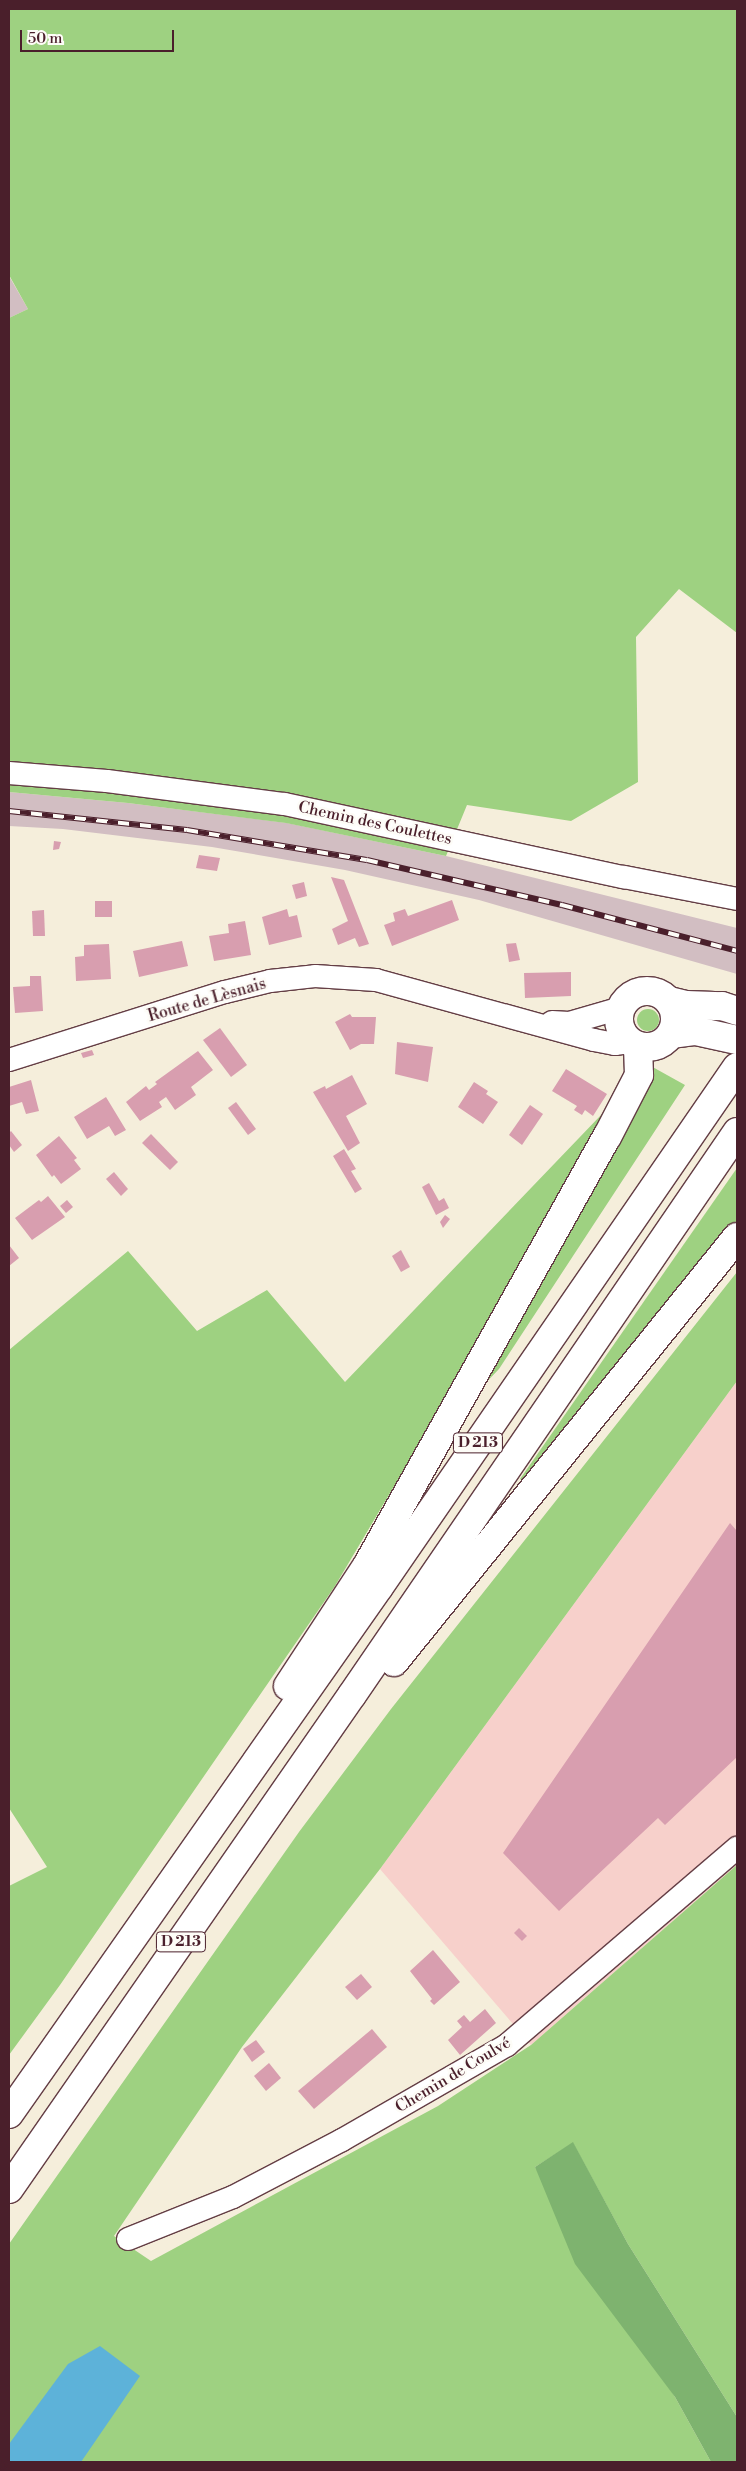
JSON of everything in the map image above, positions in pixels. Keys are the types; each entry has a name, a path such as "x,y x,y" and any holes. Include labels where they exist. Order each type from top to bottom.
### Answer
{"main road":[{"path":"233,1796 248,1746 368,1564 607,1137 639,1075 633,1044 619,1025 621,1008 631,996 647,991 656,992 669,1001 686,1005 722,1006 737,1010"},
{"path":"633,1044 657,1046 671,1034 676,1017 669,1001"},
{"path":"671,1034 696,1031 737,1040"},
{"name":"D 213","path":"9,2114 233,1796 730,1078"},
{"name":"D 213","path":"9,2189 352,1695 737,1132"},
{"path":"352,1695 370,1685 390,1667 737,1237"}],"street":[{"name":"Chemin des Coulettes","path":"9,773 108,781 285,804 624,877 737,899"},
{"name":"Route de Lèsnais","path":"9,1060 225,992 270,981 315,976 376,980 615,1044 633,1044"},
{"name":"Route de Lèsnais","path":"526,1020 569,1022 621,1008"},
{"name":"Chemin de Coulvé","path":"128,2240 233,2197 342,2140 507,2045 737,1848"}],"shaded area":[{"path":"9,276 28,309 9,318"},
{"path":"9,792 128,803 287,823 446,856 737,928 737,974 479,900 345,870 212,847 63,829 9,826"},
{"path":"737,1381 737,1865 531,2045 380,1869"}],"green space":[{"path":"9,9 737,9 737,633 679,589 636,637 638,782 571,821 467,805 446,856 286,823 128,803 9,792 9,318 28,309 9,275"},
{"path":"644,1009 652,1009 659,1016 659,1024 652,1031 644,1031 637,1024 637,1016"},
{"path":"649,1065 685,1085 499,1369 406,1466 335,1586 60,1985 9,2055 9,1886 47,1867 9,1808 9,1350 128,1251 197,1331 267,1290 345,1382"},
{"path":"737,1168 737,1220 527,1484 520,1479"},
{"path":"737,1272 737,1381 380,1869 242,2047 114,2236 151,2261 438,2106 531,2045 737,1865 737,2417 628,2244 573,2143 535,2167 675,2397 711,2462 9,2462 9,2244 299,1832 391,1709"},
{"path":"573,2142 628,2244 737,2417 737,2462 711,2462 675,2397 575,2264 535,2167"}],"water":[{"path":"100,2346 140,2376 81,2462 9,2462 9,2444 68,2364"}],"building":[{"path":"54,841 61,842 59,849 53,850"},
{"path":"199,855 220,858 217,871 196,868"},
{"path":"331,877 344,880 369,944 359,947 355,938 338,945 332,929 348,921"},
{"path":"304,882 307,896 296,899 292,885"},
{"path":"452,900 459,920 392,946 384,925 395,921 393,913 405,909 408,916"},
{"path":"95,901 112,901 112,917 95,917"},
{"path":"287,909 289,917 297,915 302,937 269,945 262,917"},
{"path":"44,910 45,936 33,936 32,911"},
{"path":"245,921 251,955 214,961 209,936 229,933 228,924"},
{"path":"182,941 188,966 139,977 133,951"},
{"path":"516,943 520,960 509,962 506,944"},
{"path":"109,944 111,979 76,981 75,957 84,956 84,945"},
{"path":"571,972 571,996 525,998 524,973"},
{"path":"30,976 41,976 43,1011 15,1013 13,987 30,986"},
{"path":"350,1014 352,1017 376,1017 374,1044 361,1044 350,1050 335,1022"},
{"path":"220,1028 247,1065 231,1077 203,1040"},
{"path":"397,1042 433,1047 428,1082 395,1074"},
{"path":"92,1050 94,1055 83,1058 81,1053"},
{"path":"198,1051 213,1070 191,1087 196,1095 175,1110 166,1097 159,1102 162,1107 140,1121 126,1102 146,1086 149,1090 157,1084 155,1082"},
{"path":"566,1069 607,1094 593,1116 585,1110 582,1115 574,1110 577,1106 552,1091"},
{"path":"352,1075 367,1104 346,1116 360,1143 348,1151 313,1092 325,1086 326,1089"},
{"path":"31,1080 39,1111 26,1114 22,1102 9,1106 9,1087"},
{"path":"474,1082 488,1091 486,1094 498,1102 483,1124 458,1107"},
{"path":"106,1097 126,1130 115,1136 109,1126 87,1139 74,1117"},
{"path":"236,1102 256,1129 248,1135 228,1108"},
{"path":"530,1105 543,1114 522,1145 509,1135"},
{"path":"11,1131 22,1145 14,1152 9,1145 9,1133"},
{"path":"151,1134 178,1162 170,1170 142,1143"},
{"path":"59,1136 77,1158 74,1160 81,1169 61,1184 54,1175 52,1177 36,1155"},
{"path":"344,1149 356,1169 351,1171 362,1189 355,1193 333,1156"},
{"path":"114,1172 128,1189 121,1196 106,1179"},
{"path":"429,1183 439,1201 444,1198 449,1208 436,1215 422,1187"},
{"path":"48,1196 65,1217 32,1240 15,1218 39,1200 41,1202"},
{"path":"67,1200 73,1207 66,1213 60,1206"},
{"path":"445,1215 450,1219 443,1228 440,1222"},
{"path":"9,1245 19,1258 9,1266"},
{"path":"401,1250 410,1267 401,1272 392,1256"},
{"path":"730,1523 737,1531 737,1757 665,1825 658,1818 559,1911 503,1853"},
{"path":"519,1928 527,1936 522,1941 514,1933"},
{"path":"433,1950 460,1982 434,2005 430,2001 432,1999 410,1971"},
{"path":"361,1974 372,1987 357,2000 345,1987"},
{"path":"485,2009 496,2023 460,2055 448,2040 462,2027 457,2021 464,2015 470,2022"},
{"path":"372,2029 387,2047 314,2109 298,2091"},
{"path":"256,2040 265,2052 252,2062 243,2049"},
{"path":"269,2063 281,2078 266,2091 254,2076"}],"railway":[{"path":"9,811 187,830 367,860 562,905 737,951"}]}
